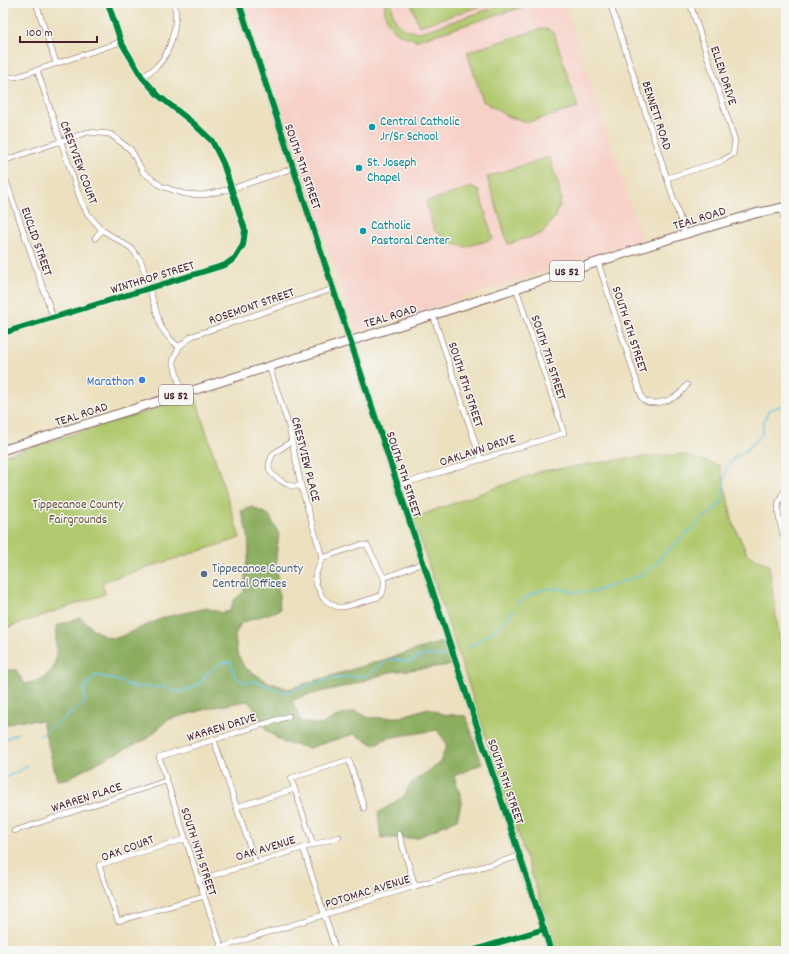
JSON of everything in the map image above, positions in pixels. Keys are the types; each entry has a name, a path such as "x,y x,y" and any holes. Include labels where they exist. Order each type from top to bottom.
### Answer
{"main road":[{"name":"TEAL ROAD","path":"3,450 685,234 739,218 783,208"}],"street":[{"path":"36,3 56,63"},
{"name":"WINTHROP STREET","path":"3,333 225,265 235,258 243,244 245,230 223,163 212,141 193,123 159,96 142,77 121,42 108,3"},
{"path":"142,77 158,65 168,51 174,30 174,3"},
{"name":"SOUTH 9TH STREET","path":"239,3 552,951"},
{"name":"BENNETT ROAD","path":"610,3 685,234"},
{"name":"ELLEN DRIVE","path":"667,178 722,161 733,154 735,140 690,3"},
{"path":"3,77 16,76 37,70 121,42"},
{"name":"CRESTVIEW COURT","path":"37,70 81,201 88,214 102,230 131,248 137,254 141,261 161,327 170,339 179,347"},
{"path":"3,161 88,132 110,134 131,150 143,172 161,186 185,194 203,195 231,189 294,168"},
{"name":"EUCLID STREET","path":"3,172 53,317"},
{"path":"783,208 786,226"},
{"path":"95,238 102,230"},
{"name":"SOUTH 6TH STREET","path":"598,262 640,393 645,402 657,403 672,398 679,395 687,385"},
{"name":"SOUTH 7TH STREET","path":"516,288 564,433"},
{"name":"ROSEMONT STREET","path":"179,347 192,336 333,289"},
{"name":"SOUTH 8TH STREET","path":"433,315 481,460"},
{"path":"179,347 173,361 182,393"},
{"name":"CRESTVIEW PLACE","path":"269,366 292,440 301,486 322,558"},
{"name":"OAKLAWN DRIVE","path":"398,486 564,433"},
{"path":"292,440 272,454 269,466 273,476 288,486 301,486"},
{"path":"784,537 779,520 778,506 780,498 786,490"},
{"path":"367,545 384,578 382,594 378,597 344,607 337,607 323,598 316,584 315,576 322,558 367,545"},
{"path":"384,578 423,563"},
{"name":"WARREN DRIVE","path":"158,757 289,716"},
{"path":"214,740 255,862"},
{"name":"SOUTH 14TH STREET","path":"158,757 222,949"},
{"path":"313,844 292,778 349,760 364,808"},
{"name":"WARREN PLACE","path":"14,831 166,782"},
{"path":"236,807 295,789"},
{"path":"398,834 415,886"},
{"name":"OAK AVENUE","path":"198,880 339,837"},
{"name":"OAK COURT","path":"185,839 99,866 118,921 204,896"},
{"path":"303,848 336,951"},
{"name":"POTOMAC AVENUE","path":"222,949 325,914 520,856"},
{"path":"471,951 544,929"}],"shaded area":[{"path":"246,3 565,3 642,240 356,333"}],"green space":[{"path":"385,3 392,3 394,16 400,26 417,32 424,31 505,3 521,3 522,7 415,41 415,39 408,38 396,32 388,22"},
{"path":"411,3 491,3 419,26"},
{"path":"544,28 554,33 578,108 528,122 507,116 483,101 467,52"},
{"path":"549,157 559,187 561,199 556,216 541,234 508,244 487,177"},
{"path":"471,187 479,191 493,239 465,247 450,243 434,230 426,202"},
{"name":"Tippecanoe County Fairgrounds","path":"195,396 240,538 102,582 105,594 3,629 3,456"},
{"path":"681,454 720,466 733,523 747,554 769,565 779,637 786,659 786,951 557,951 413,518 542,471 632,458"},
{"path":"252,507 269,515 279,534 276,557 280,610 241,623 235,635 237,653 244,667 266,681 288,689 445,641 453,665 390,672 351,685 303,696 292,701 301,722 321,725 335,717 356,711 369,718 400,717 428,708 442,714 466,716 482,764 454,776 462,800 457,819 417,838 381,838 378,813 404,796 411,783 439,764 447,744 437,730 387,738 375,745 354,734 309,748 284,743 267,731 255,709 247,701 214,707 167,720 147,739 110,756 67,779 57,780 42,721 19,720 3,726 3,670 16,670 25,684 41,680 53,669 56,658 56,626 80,617 93,629 106,637 117,638 165,617 207,608 222,613 230,611 234,600 244,592 246,566 249,553 248,534 241,511"}],"waterway":[{"path":"517,605 526,597 541,590 557,588 573,592 593,592 644,574 655,565 666,551 719,506 722,502 726,467 736,456 744,452 762,435 764,420 769,410 780,406 786,408"},
{"path":"466,650 505,621 513,610"},
{"path":"40,736 85,702 84,689 96,675 123,682 132,687 164,687 175,691 184,691 200,684 206,674 220,663 231,662 235,676 245,683 256,681 281,692 292,691 322,681 343,677 366,676 390,659 410,662 424,655 444,656"},
{"path":"3,740 18,733"},
{"path":"3,779 28,766"}],"cycle path":[{"path":"3,333 225,265 235,258 243,245 245,230 223,163 212,141 193,123 159,96 142,77 121,42 108,3"},
{"path":"239,3 551,951"},
{"path":"471,951 544,929"}],"place":[{"name":"Central Catholic Jr/Sr School","path":"372,127"},
{"name":"St. Joseph Chapel","path":"359,168"},
{"name":"Catholic Pastoral Center","path":"363,231"},
{"name":"Marathon","path":"142,380"},
{"name":"Tippecanoe County Central Offices","path":"204,574"}]}
